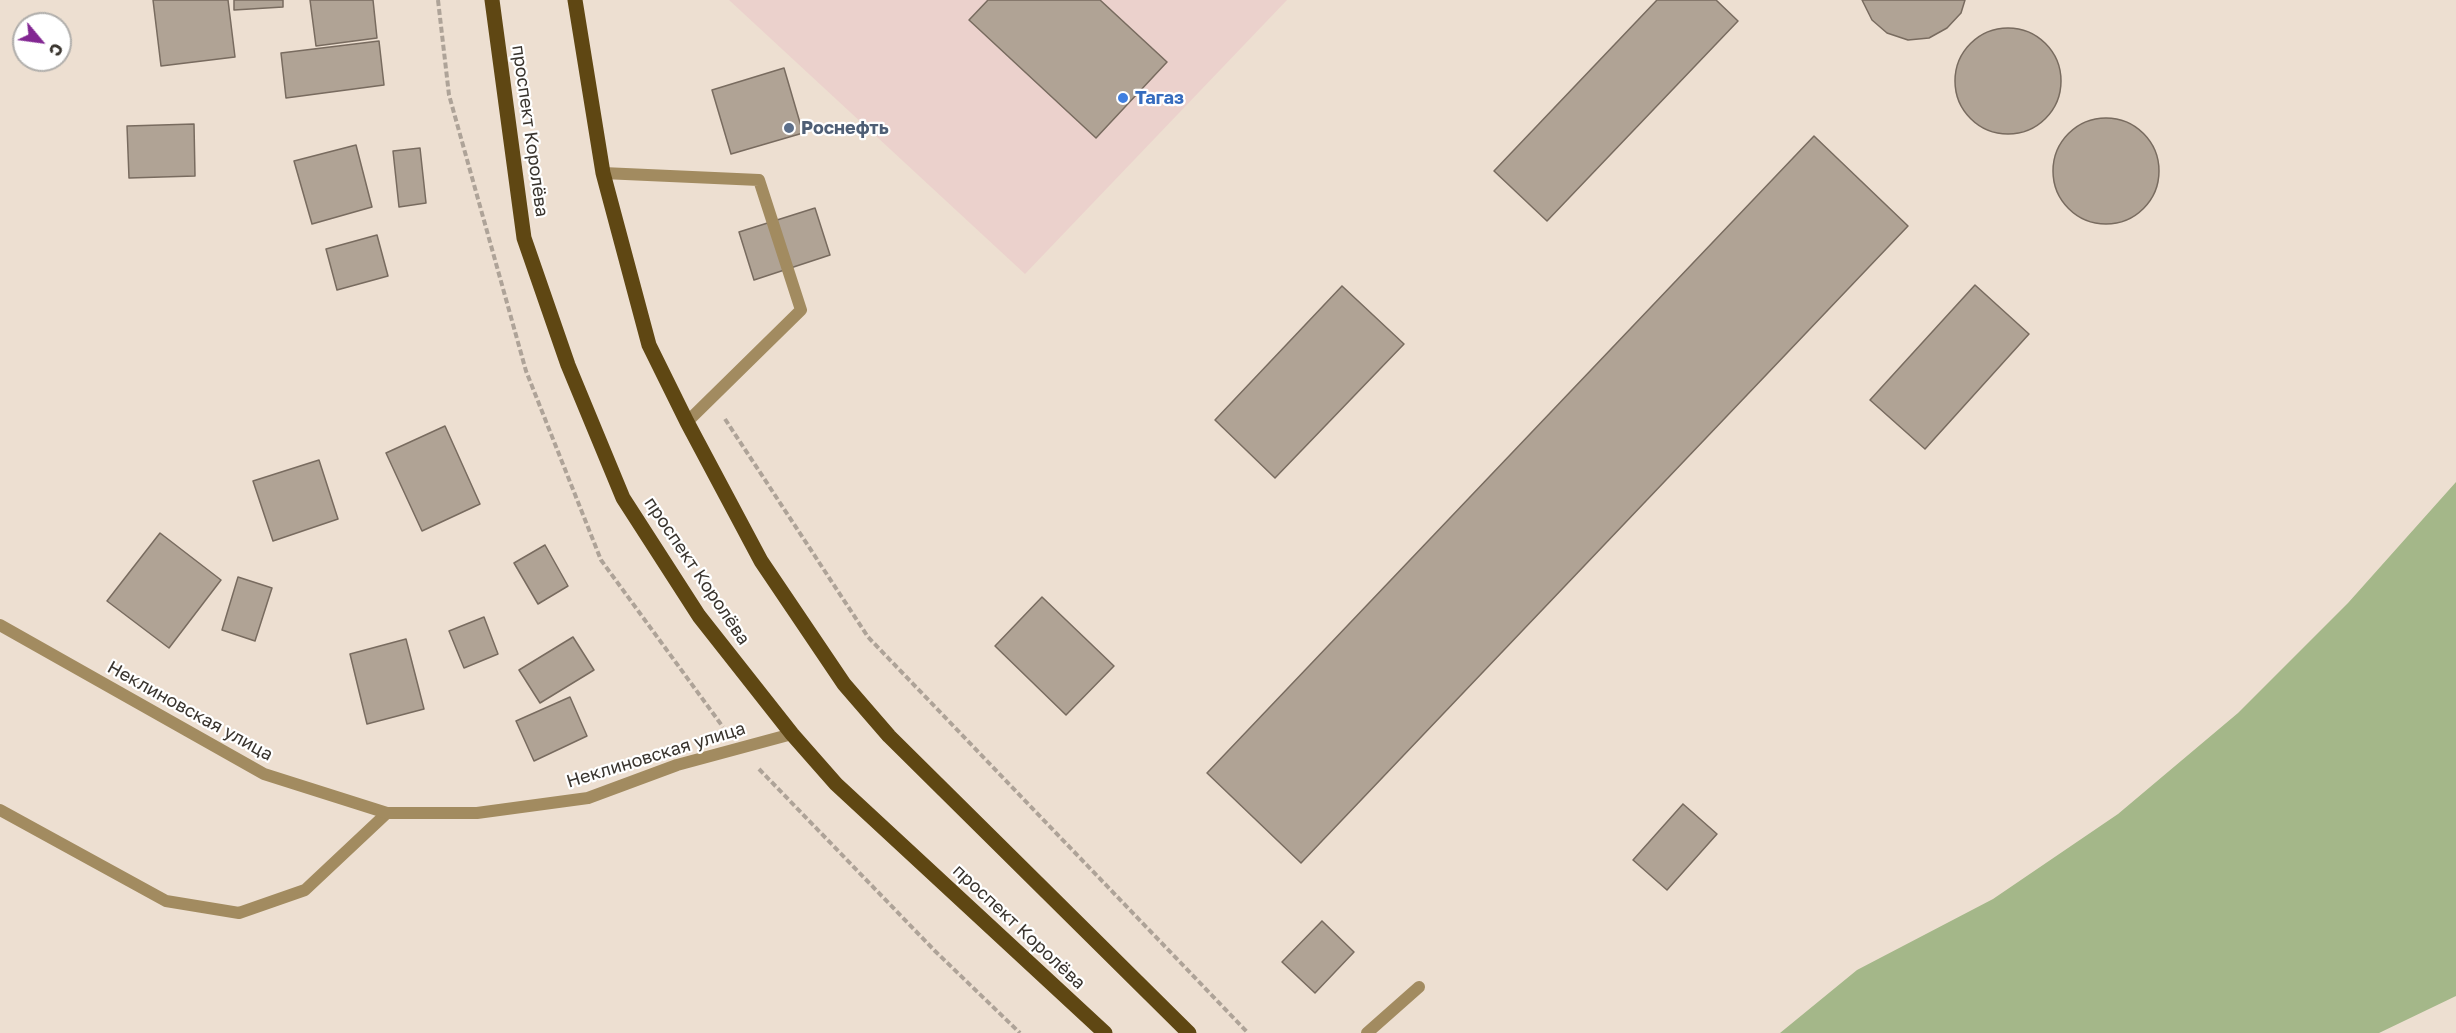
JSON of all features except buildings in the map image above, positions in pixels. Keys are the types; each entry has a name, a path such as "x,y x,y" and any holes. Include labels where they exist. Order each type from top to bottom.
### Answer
{"main road":[{"name":"проспект Королёва","path":"492,0 524,238 568,365 623,498 699,616 792,734 836,784 1104,1033"},
{"path":"575,0 603,172 649,345 761,561 844,684 889,736 1189,1033"}],"street":[{"path":"603,172 759,180 801,310 687,422"},
{"name":"Неклиновская улица","path":"0,625 264,774 387,813 477,813 588,798 677,765 792,734"},
{"path":"0,810 166,902 239,913 305,890 387,813"},
{"path":"1367,1033 1419,987"}],"path":[{"path":"711,398 868,637 1248,1033"}],"shaded area":[{"path":"729,0 1287,0 1025,274"}],"green space":[{"path":"2456,482 2456,996 2379,1033 1780,1033 1857,970 1993,899 2118,814 2238,713 2348,603"}],"place":[{"name":"Тагаз","path":"1123,98"},
{"name":"Роснефть","path":"789,128"}]}
